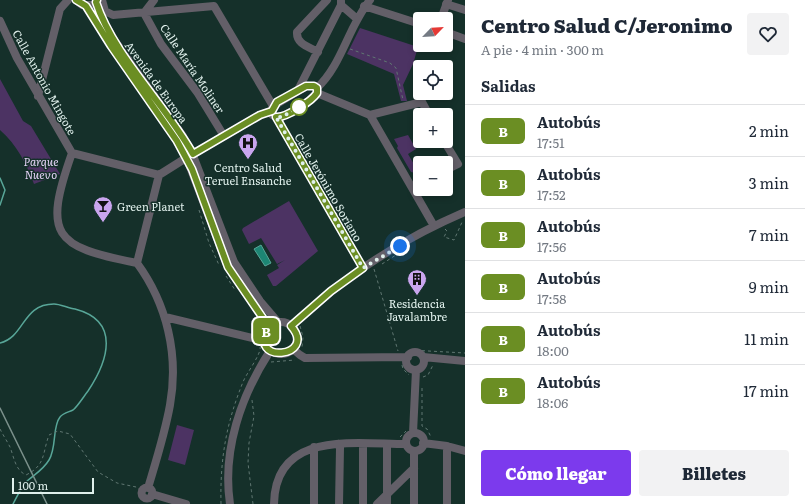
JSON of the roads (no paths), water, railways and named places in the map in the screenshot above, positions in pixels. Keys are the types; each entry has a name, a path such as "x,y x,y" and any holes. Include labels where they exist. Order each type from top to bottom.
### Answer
{"street":[{"path":"38,96 60,9 68,0"},
{"path":"76,0 86,6 98,1 105,11 113,15 107,23 108,28"},
{"path":"144,12 154,0"},
{"path":"318,52 299,42 297,32 327,0"},
{"name":"Avenida de Europa","path":"98,1 100,15 115,41 183,136 228,267 269,327"},
{"path":"298,91 318,52 341,1 356,18"},
{"path":"443,12 447,2 465,10"},
{"path":"274,112 282,117 312,99 328,78 356,18 367,3 413,21"},
{"name":"Avenida de Europa","path":"86,6 111,46 190,156 234,262 260,301 278,322"},
{"name":"Calle Jerónimo Soriano","path":"113,15 214,6 274,112 367,269"},
{"name":"Calle María Moliner","path":"144,12 161,44 197,92 224,136"},
{"name":"Calle Antonio Mingote","path":"0,21 17,58 72,153"},
{"path":"453,35 465,39"},
{"path":"137,263 159,175 260,115 274,112 298,91 310,85 317,91 370,115 413,181"},
{"path":"370,115 422,102 425,108"},
{"path":"448,148 458,164 453,166"},
{"path":"159,175 72,153 57,204 56,217 61,231 71,243 80,248 137,263 154,291 165,317 174,374 170,406 146,495 186,504"},
{"path":"422,196 438,227"},
{"path":"291,326 331,291 465,212"},
{"path":"165,317 265,341"},
{"path":"297,349 284,354 270,351 264,336 269,327 278,322 291,326 296,334 297,349 300,355 306,358 398,356 417,352 423,357 465,361"},
{"path":"230,504 228,468 233,438 241,407 253,378 270,351"},
{"path":"407,354 407,364 416,374"},
{"path":"413,434 416,374 423,366 423,357"},
{"path":"406,444 408,436 413,434 420,436 426,443 465,451"},
{"path":"274,504 274,490 282,470 298,454 314,447 338,444 406,444 409,448 414,450 421,448 426,443"},
{"path":"338,444 340,448 340,504"},
{"path":"363,444 363,504"},
{"path":"386,504 387,444"},
{"path":"446,446 447,504"},
{"path":"314,447 314,504"},
{"path":"414,450 414,504"},
{"path":"377,504 414,468"}],"waterway":[{"path":"0,178 5,190 0,205"},
{"path":"0,343 8,340 36,309 44,305 54,304 75,309 90,315 99,323 105,332 106,343 105,355 101,367 88,391 79,404 73,410 63,414 58,421 53,449 49,460 42,469 25,483 13,504"}],"railway":[{"path":"0,408 47,504"}],"place":[{"name":"Centro Salud Teruel Ensanche","path":"248,160"},
{"name":"Green Planet","path":"103,223"},
{"name":"Residencia Javalambre","path":"417,296"}],"park label":[{"name":"Parque Nuevo","path":"41,167"}]}
